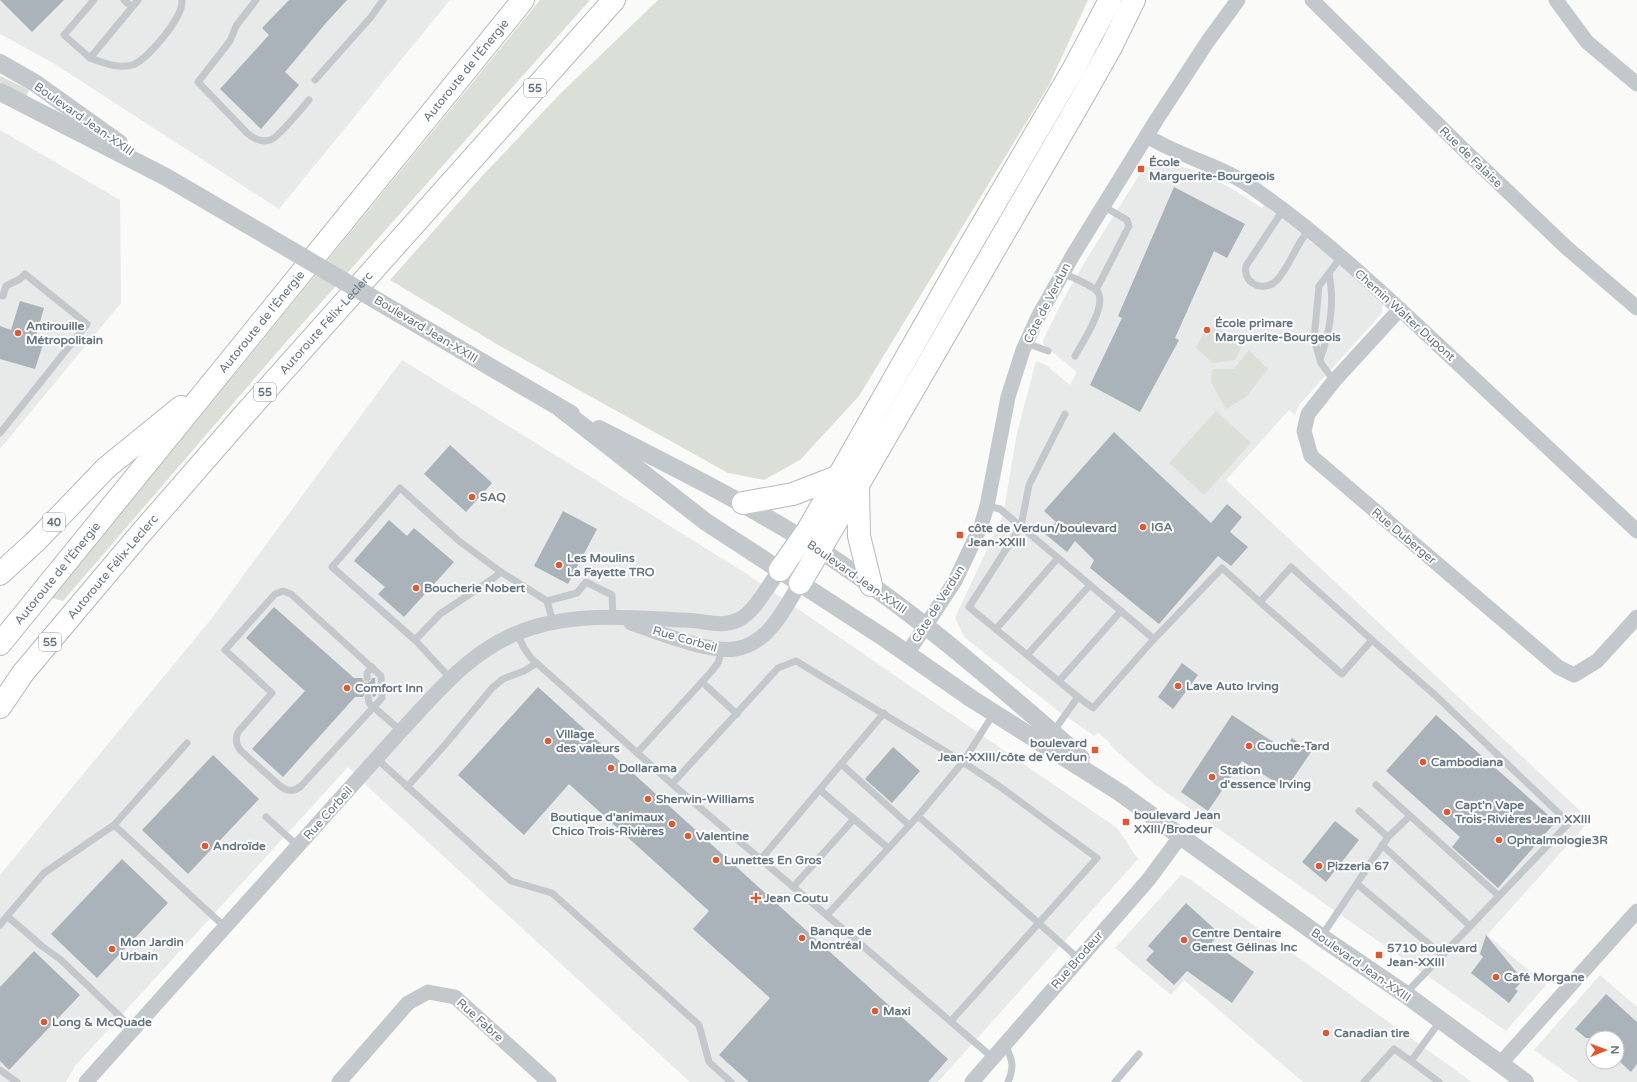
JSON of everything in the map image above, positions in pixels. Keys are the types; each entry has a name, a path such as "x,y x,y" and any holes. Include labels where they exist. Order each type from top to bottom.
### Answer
{"highway":[{"name":"Autoroute de l'Énergie","path":"0,644 523,0"},
{"name":"Autoroute Félix-Leclerc","path":"0,707 23,673 135,540 243,416 614,0"},
{"path":"780,570 808,530 837,476 1074,68 1110,0"},
{"path":"800,584 1087,89 1134,0"},
{"name":"40","path":"0,574 37,540 106,468 219,375"},
{"path":"743,503 793,494 837,476"},
{"path":"858,485 859,536 871,585"},
{"name":"55","path":"0,702 23,673"}],"street":[{"name":"Côte de Verdun","path":"907,654 961,569 982,526 1008,397 1026,343 1038,317 1062,272 1147,136 1208,41 1238,0"},
{"name":"Rue de Falaise","path":"1312,0 1463,149 1567,248 1637,308"},
{"path":"1556,0 1587,42 1637,84"},
{"name":"Boulevard Jean-XXIII","path":"0,63 35,83 166,177"},
{"name":"Boulevard Jean-XXIII","path":"0,92 166,177 561,409 743,503 802,538 871,585 926,626 987,676 1048,738 1119,792 1321,937 1405,994 1525,1082"},
{"name":"Chemin Walter Dupont","path":"1147,136 1172,150 1205,162 1229,173 1251,187 1309,230 1400,309 1637,531"},
{"name":"Rue Duberger","path":"1400,309 1334,381 1308,414 1304,431 1310,456 1558,668 1574,675 1597,662 1637,617"},
{"name":"Boulevard Jean-XXIII","path":"561,409 706,522 994,713 1048,738"},
{"name":"Rue Corbeil","path":"86,1082 376,758 450,678 480,653 517,633 530,628 553,622 576,619 613,618 688,620 716,624 733,622 749,612 780,570"},
{"name":"Rue Corbeil","path":"613,618 696,644 722,650 733,649 746,646 762,636 774,624 800,584"},
{"name":"Rue Brodeur","path":"972,1082 1149,879 1180,837"},
{"path":"1500,1064 1637,911"},
{"name":"Rue Fabre","path":"340,1082 408,1003 428,992 455,997 550,1082"}],"lane":[{"path":"94,0 64,35 90,58 116,66 130,66 138,63 150,52 180,12 182,0"},
{"path":"124,0 132,7"},
{"path":"90,58 138,0"},
{"path":"256,0 236,26 230,41 198,82 247,133 259,140 265,141 272,139 309,100"},
{"path":"315,80 371,17 383,0"},
{"path":"1096,290 1129,226 1126,220 1103,206"},
{"path":"1283,210 1246,266 1247,277 1254,284 1259,286 1268,286 1276,281 1309,230"},
{"path":"1334,381 1323,368 1314,340 1319,288 1341,257"},
{"path":"1062,272 1096,290 1100,299 1100,308 1075,356"},
{"path":"0,295 3,296 6,286 20,279 25,274 87,324 0,433"},
{"path":"1320,359 1327,340 1332,288 1328,274"},
{"path":"1026,343 1048,351"},
{"path":"1065,414 1029,485 1021,526 969,607 1078,697 1093,708 1154,639 1222,568 1342,674 1372,640"},
{"path":"450,678 415,640 332,567 400,488 459,540 501,572 548,601 553,622"},
{"path":"987,506 1000,509 1154,639"},
{"path":"996,629 1058,558"},
{"path":"1260,602 1291,567 1435,694 1569,823 1405,994"},
{"path":"415,640 440,614 501,572"},
{"path":"548,601 576,593 586,582 612,595 613,618"},
{"path":"1027,655 1090,585"},
{"path":"280,591 286,591 381,676 382,698 374,708 301,786 293,791 287,790 245,755 237,746 236,738 238,732 272,693 225,650 275,594 280,591"},
{"path":"1059,681 1121,611"},
{"path":"517,633 525,651 637,753 993,1058"},
{"path":"637,753 718,663 722,650"},
{"path":"672,784 778,668 796,661 884,713 1000,786 1097,858 951,1021"},
{"path":"407,787 444,746 492,688 503,679 537,663"},
{"path":"368,678 367,673 372,667"},
{"path":"702,682 737,714"},
{"path":"368,697 369,703 401,731"},
{"path":"1048,738 1078,697"},
{"path":"761,859 884,713"},
{"path":"827,915 918,816 963,762 994,713"},
{"path":"0,925 44,873 114,825 187,743"},
{"path":"376,758 511,881 552,893 699,1025 709,1062 731,1082"},
{"path":"841,764 909,825"},
{"path":"1376,785 1498,896"},
{"path":"820,790 888,848"},
{"path":"1359,812 1388,837"},
{"path":"266,816 298,846"},
{"path":"918,816 1079,959"},
{"path":"1321,937 1382,845 1388,837 1410,816"},
{"path":"793,887 854,819"},
{"path":"114,825 225,927"},
{"path":"1382,845 1470,926"},
{"path":"1357,884 1442,955"},
{"path":"7,916 43,947 60,958 133,1029"},
{"path":"1411,1061 1441,1020"},
{"path":"1005,1044 1013,1062 1012,1072 1008,1082"},
{"path":"1364,1082 1394,1049 1439,1082"},
{"path":"1115,1082 1139,1054"},
{"path":"0,1070 17,1082"}],"shaded area":[{"path":"0,0 450,0 279,209 53,63 0,34"},
{"path":"540,0 590,0 286,342 63,601 52,598"},
{"path":"658,0 1088,0 1049,85 859,396 800,460 764,480 728,473 500,346 390,280 484,174 560,94"},
{"path":"0,76 29,90 26,97 0,82"},
{"path":"0,130 120,200 121,303 0,449"},
{"path":"1154,162 1169,163 1206,174 1262,208 1264,205 1352,273 1383,303 1382,313 1299,405 1295,415 1289,410 1226,480 1590,820 1487,935 1546,985 1506,1031 1153,783 1098,733 1094,736 1057,710 964,637 955,618 1003,515 1017,433 1036,361 1046,365 1070,385 1077,372 1044,345 1043,340 1063,300 1089,255 1142,171 1149,164"},
{"path":"1216,326 1243,343 1235,360 1213,363 1196,348 1205,330"},
{"path":"1249,350 1268,369 1246,397 1226,409 1211,382 1212,369 1234,369"},
{"path":"402,360 744,572 1117,828 1138,859 938,1082 690,1082 369,788 348,767 75,1066 66,1082 0,1082 0,875 212,618"},
{"path":"1216,411 1251,443 1204,495 1169,463"},
{"path":"1181,875 1188,878 1472,1082 1303,1082 1184,980 1171,995 1115,948"},
{"path":"1600,975 1637,1007 1637,1082 1579,1082 1534,1050"}],"building":[{"path":"0,0 64,0 32,32"},
{"path":"289,0 347,0 285,72 299,85 261,129 220,89 269,35 262,28"},
{"path":"1174,187 1245,224 1227,258 1214,251 1175,338 1179,340 1140,412 1090,385 1122,318 1118,316"},
{"name":"Antirouille Métropolitain","path":"20,301 44,308 36,336 45,338 35,369 0,359 0,326 11,330"},
{"name":"IGA","path":"1114,432 1211,523 1227,504 1242,517 1230,532 1248,547 1231,566 1218,556 1159,624 1090,568 1094,560 1075,541 1067,552 1045,534 1056,522 1044,511"},
{"path":"450,445 492,483 466,512 424,474"},
{"path":"563,511 597,529 568,584 534,566"},
{"path":"389,520 407,536 414,528 454,562 404,617 378,594 385,587 354,561"},
{"path":"274,607 354,678 362,678 364,682 367,683 371,681 372,678 375,678 376,696 373,697 372,694 368,692 365,693 363,697 355,697 283,777 252,749 305,691 246,638"},
{"name":"Lave Auto Irving","path":"1182,663 1198,675 1173,709 1158,697"},
{"path":"538,687 948,1059 928,1082 749,1082 719,1055 770,998 693,929 709,911 569,784 524,835 458,775"},
{"path":"1232,715 1284,749 1292,738 1311,752 1286,789 1242,761 1208,811 1181,792"},
{"path":"1436,715 1557,823 1552,826 1498,888 1452,847 1460,837 1386,771"},
{"path":"893,747 920,771 892,803 865,779"},
{"path":"213,755 259,799 188,874 142,830"},
{"path":"1335,821 1359,840 1326,882 1302,862"},
{"path":"122,859 168,903 97,978 51,934"},
{"name":"Centre Dentaire Genest Gélinas Inc","path":"1186,903 1220,934 1212,942 1254,972 1232,1003 1187,971 1174,985 1146,960 1154,951 1148,946"},
{"path":"1486,935 1523,980 1515,989 1518,991 1509,1003 1471,973 1483,957 1480,954"},
{"path":"34,951 80,995 9,1070 0,1061 0,987"},
{"path":"1606,994 1637,1022 1637,1064 1631,1072 1625,1066 1625,1030 1585,1030 1585,1037 1575,1029"}],"place":[{"name":"École Marguerite-Bourgeois","path":"1141,169"},
{"name":"École primare Marguerite-Bourgeois","path":"1207,330"},
{"name":"Antirouille Métropolitain","path":"18,333"},
{"name":"SAQ","path":"472,497"},
{"name":"IGA","path":"1143,527"},
{"name":"côte de Verdun/boulevard Jean-XXIII","path":"960,535"},
{"name":"Les Moulins La Fayette TRO","path":"559,565"},
{"name":"Boucherie Nobert","path":"416,588"},
{"name":"Lave Auto Irving","path":"1178,686"},
{"name":"Comfort Inn","path":"347,688"},
{"name":"Village des valeurs","path":"548,741"},
{"name":"Couche-Tard","path":"1249,746"},
{"name":"boulevard Jean-XXIII/côte de Verdun","path":"1095,750"},
{"name":"Cambodiana","path":"1423,762"},
{"name":"Dollarama","path":"611,768"},
{"name":"Station d'essence Irving","path":"1212,777"},
{"name":"Sherwin-Williams","path":"648,799"},
{"name":"Capt'n Vape Trois-Rivières Jean XXIII","path":"1447,812"},
{"name":"boulevard Jean XXIII/Brodeur","path":"1126,822"},
{"name":"Boutique d'animaux Chico Trois-Rivières","path":"672,824"},
{"name":"Valentine","path":"688,836"},
{"name":"Ophtalmologie3R","path":"1499,840"},
{"name":"Androïde","path":"205,846"},
{"name":"Lunettes En Gros","path":"716,860"},
{"name":"Pizzeria 67","path":"1319,866"},
{"name":"Jean Coutu","path":"756,898"},
{"name":"Banque de Montréal","path":"802,938"},
{"name":"Centre Dentaire Genest Gélinas Inc","path":"1184,940"},
{"name":"Mon Jardin Urbain","path":"112,949"},
{"name":"5710 boulevard Jean-XXIII","path":"1379,955"},
{"name":"Café Morgane","path":"1496,977"},
{"name":"Maxi","path":"875,1011"},
{"name":"Long & McQuade","path":"44,1022"},
{"name":"Canadian tire","path":"1326,1033"}]}
